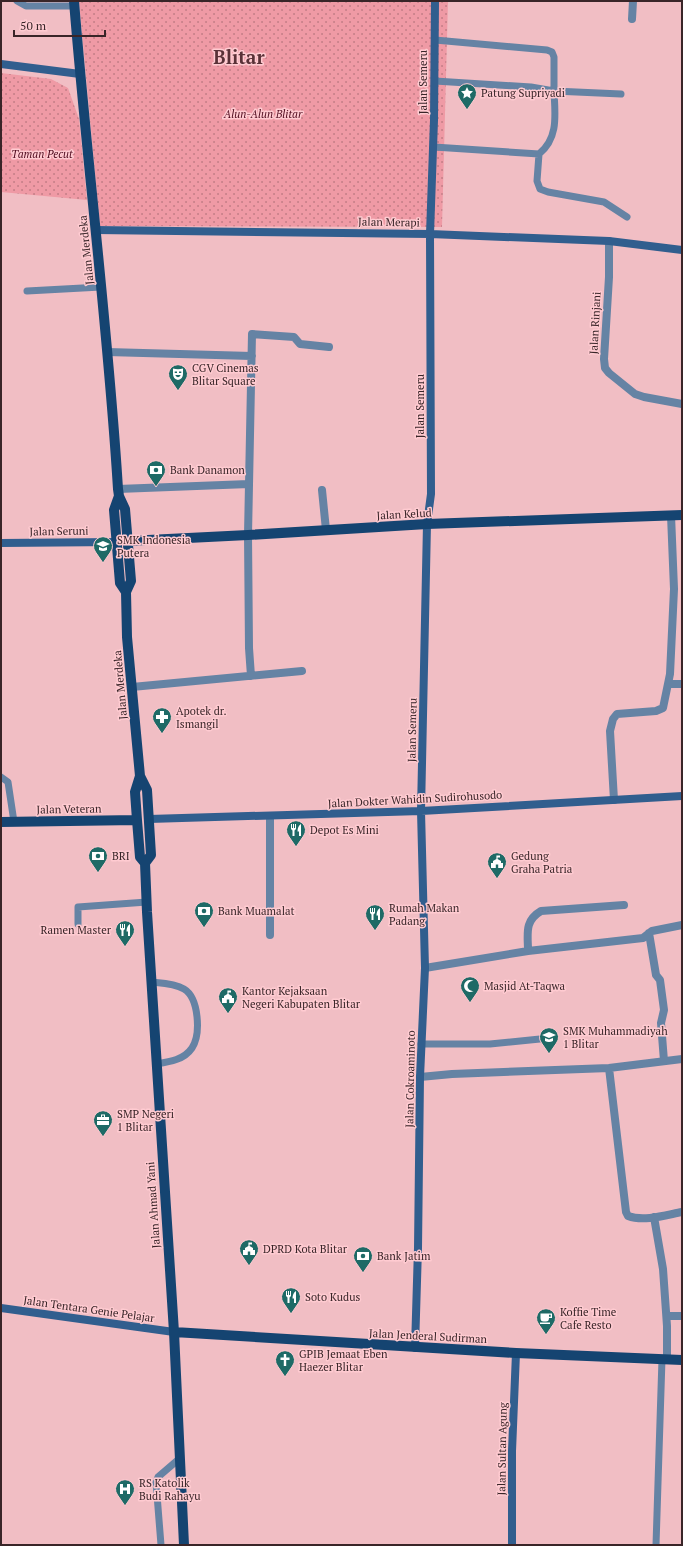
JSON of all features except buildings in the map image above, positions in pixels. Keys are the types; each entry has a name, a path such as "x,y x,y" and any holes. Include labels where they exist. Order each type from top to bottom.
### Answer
{"main road":[{"name":"Jalan Semeru","path":"421,812 427,524 431,494 430,234 434,147 435,1"},
{"name":"Jalan Merdeka","path":"74,3 119,493 125,509 128,541 131,581 126,592 132,687 140,776 147,790 149,819"},
{"path":"1,64 80,74"},
{"name":"Jalan Merapi","path":"96,230 430,234 609,241 682,250"},
{"name":"Jalan Merdeka","path":"119,493 114,510 120,584 126,592"},
{"name":"Jalan Kelud","path":"128,541 427,524 682,515"},
{"name":"Jalan Seruni","path":"1,543 117,542"},
{"name":"Jalan Merdeka","path":"137,820 135,792 140,776"},
{"name":"Jalan Dokter Wahidin Sudirohusodo","path":"149,819 421,812 682,796"},
{"name":"Jalan Cokroaminoto","path":"415,1348 420,1077 425,968 421,812"},
{"name":"Jalan Ahmad Yani","path":"145,863 151,855 149,819"},
{"name":"Jalan Ahmad Yani","path":"137,820 140,857 145,863 156,1064 174,1332 184,1545"},
{"name":"Jalan Veteran","path":"1,822 137,820"},
{"name":"Jalan Tentara Genie Pelajar","path":"1,1308 174,1332"},
{"name":"Jalan Jenderal Sudirman","path":"174,1332 415,1348 682,1360"},
{"name":"Jalan Sultan Agung","path":"512,1545 512,1451 516,1353"}],"street":[{"path":"632,19 633,1"},
{"name":"Jalan Rinjani","path":"609,241 609,277 604,359 605,368 635,394 682,404"},
{"path":"251,676 249,648 248,535 252,334 294,337 300,344 329,347"},
{"path":"107,352 252,356"},
{"path":"119,493 249,484"},
{"path":"322,490 326,530"},
{"path":"614,800 610,731 613,719 617,714 656,711 662,709 665,702 670,674 674,589 671,515"},
{"path":"132,687 302,671"},
{"path":"668,684 682,684"},
{"path":"270,816 270,935"},
{"path":"528,951 527,926 534,916 541,912 624,905"},
{"path":"425,968 528,951 643,938 646,937 652,930 682,925"},
{"path":"649,933 656,975 660,980 663,997 664,1010 661,1016 661,1023 664,1061"},
{"path":"420,1077 452,1074 609,1068 682,1059"},
{"path":"609,1068 626,1212 628,1216 633,1218 654,1217 682,1212"},
{"path":"654,1217 664,1269 667,1316 665,1359"},
{"path":"667,1316 682,1316"}],"lane":[{"path":"17,1 26,6 74,3"},
{"path":"434,147 539,154 545,149 552,138 554,125 554,57 552,52 547,50 435,40"},
{"path":"435,81 531,87 554,91 621,94"},
{"path":"539,154 537,181 540,189 548,192 604,202 627,217"},
{"path":"27,291 101,287"},
{"path":"1,777 8,782 14,822"},
{"path":"78,924 78,907 147,902"},
{"path":"151,982 177,986 185,990 194,1000 197,1017 197,1036 191,1048 174,1061 156,1064"},
{"path":"421,1044 490,1044 540,1039"},
{"path":"656,1545 665,1359"},
{"path":"161,1545 156,1482 158,1477 180,1459"}],"green space":[{"name":"Alun-Alun Blitar","path":"79,1 448,1 442,227 100,226"},
{"name":"Taman Pecut","path":"1,73 51,79 68,88 79,119 87,200 1,192"}],"place":[{"name":"Patung Supriyadi","path":"467,110"},
{"name":"CGV Cinemas Blitar Square","path":"178,391"},
{"name":"Bank Danamon","path":"156,487"},
{"name":"SMK Indonesia Putera","path":"103,563"},
{"name":"Apotek dr. Ismangil","path":"162,734"},
{"name":"Depot Es Mini","path":"296,847"},
{"name":"BRI","path":"98,873"},
{"name":"Gedung Graha Patria","path":"497,879"},
{"name":"Bank Muamalat","path":"204,928"},
{"name":"Rumah Makan Padang","path":"375,931"},
{"name":"Ramen Master","path":"125,947"},
{"name":"Masjid At-Taqwa","path":"470,1003"},
{"name":"Kantor Kejaksaan Negeri Kabupaten Blitar","path":"228,1014"},
{"name":"SMK Muhammadiyah 1 Blitar","path":"549,1054"},
{"name":"SMP Negeri 1 Blitar","path":"103,1137"},
{"name":"DPRD Kota Blitar","path":"249,1266"},
{"name":"Bank Jatim","path":"363,1273"},
{"name":"Soto Kudus","path":"291,1314"},
{"name":"Koffie Time Cafe Resto","path":"546,1335"},
{"name":"GPIB Jemaat Eben Haezer Blitar","path":"285,1377"},
{"name":"RS Katolik Budi Rahayu","path":"125,1506"}],"district":[{"name":"Blitar","path":"239,57"}]}
